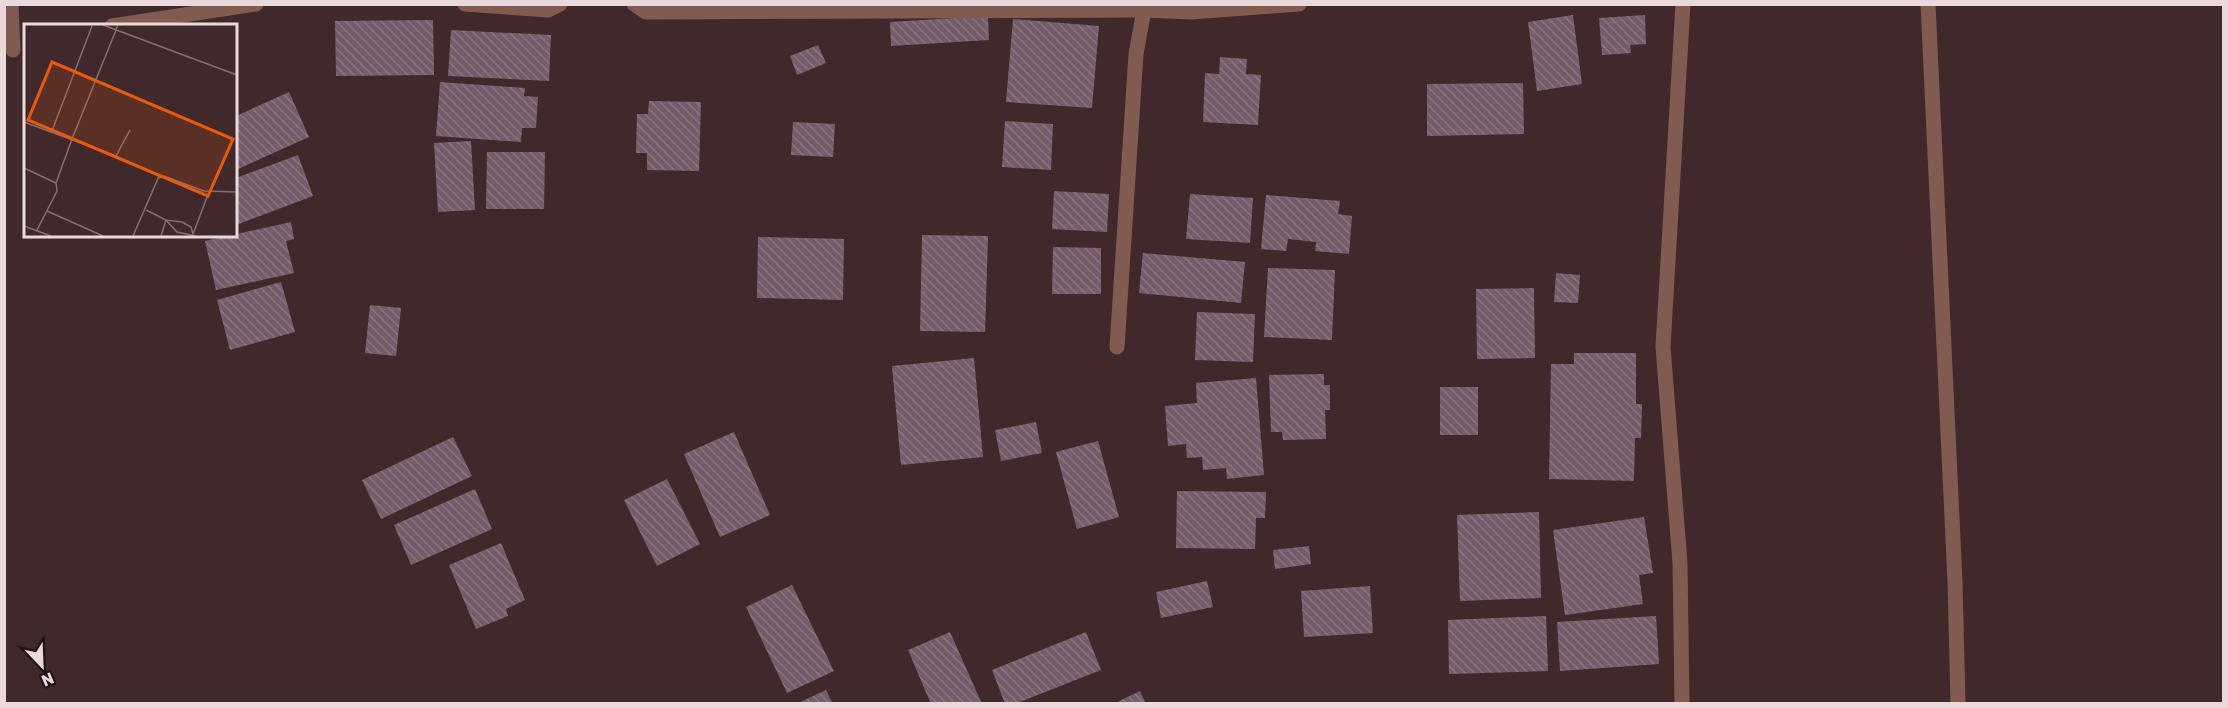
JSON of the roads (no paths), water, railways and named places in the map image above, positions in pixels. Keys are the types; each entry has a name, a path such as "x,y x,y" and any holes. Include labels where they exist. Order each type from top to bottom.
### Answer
{"street":[{"path":"11,4 14,50"},
{"path":"125,24 256,4"},
{"path":"465,4 548,10 560,4"},
{"path":"634,4 646,12 1144,10 1191,12 1299,4"},
{"path":"1682,704 1680,563 1663,347 1683,4"},
{"path":"1928,4 1955,571 1958,704"},
{"path":"1117,347 1136,54 1144,10"}]}
